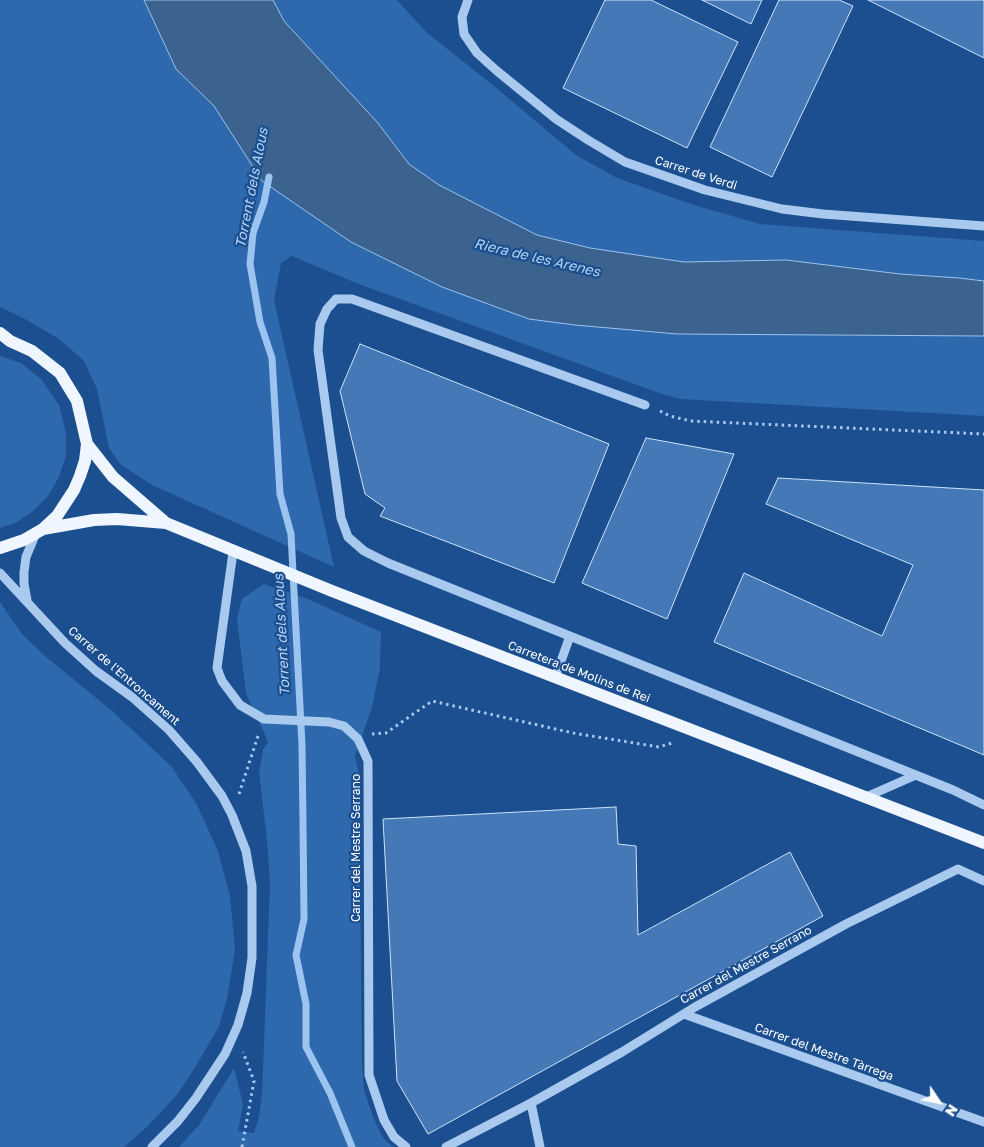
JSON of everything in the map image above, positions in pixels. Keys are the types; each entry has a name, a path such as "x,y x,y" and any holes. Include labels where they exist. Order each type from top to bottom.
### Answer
{"main road":[{"path":"0,333 5,340 32,351 60,373 77,401 86,444 85,461 74,490 57,516 39,531 24,540 0,548"},
{"name":"Carretera de Molins de Rei","path":"86,444 113,477 166,523 332,591 984,843"},
{"name":"Carretera de Molins de Rei","path":"39,531 94,520 117,519 166,523"}],"street":[{"name":"Carrer de Verdi","path":"468,0 462,17 464,34 477,53 556,119 625,162 705,190 782,209 823,214 984,226"},
{"path":"645,405 352,299 336,299 327,309 320,324 318,350 341,518 348,538 364,551 388,563 953,790 980,804 984,811"},
{"path":"28,602 24,584 26,557 39,531"},
{"name":"Carrer del Mestre Serrano","path":"233,552 217,668 222,681 240,705 264,719 329,722 344,726 358,739 368,761 370,1075 384,1120 394,1137 406,1147"},
{"name":"Carrer de l'Entroncament","path":"0,573 65,643 96,671 132,697 169,730 197,762 222,796 232,815 246,851 252,886 252,958 247,993 235,1031 225,1054 196,1098 178,1121 152,1147"},
{"path":"555,678 570,636"},
{"path":"866,797 916,775"},
{"name":"Carrer del Mestre Serrano","path":"446,1147 531,1103 622,1052 684,1014 846,924 958,869 984,881"},
{"name":"Carrer del Mestre Tàrrega","path":"684,1014 984,1122"},
{"path":"531,1103 540,1147"}],"path":[{"path":"645,405 670,416 691,421 984,434"},
{"path":"354,736 386,733 432,701 573,733 659,747 701,734"},
{"path":"232,815 264,719"},
{"path":"235,1031 254,1082 242,1147"}],"shaded area":[{"path":"0,0 144,0 176,69 214,106 262,181 351,242 442,287 529,319 575,325 677,334 984,336 984,416 680,399 356,283 292,256 281,263 274,300 334,567 152,485 120,464 109,448 97,389 84,361 59,339 0,307"},
{"path":"273,0 397,0 426,32 576,155 617,178 694,205 760,224 984,241 984,281 900,274 786,260 684,262 590,248 537,235 439,185 409,164 377,122 284,21"},
{"path":"0,356 21,363 41,379 59,405 66,433 66,456 59,477 48,496 32,512 17,522 0,528"},
{"path":"264,584 308,599 381,632 380,668 372,707 355,756 359,774 362,1065 364,1090 373,1117 383,1138 393,1147 179,1147 199,1125 234,1068 243,1104 238,1131 254,1133 259,1117 262,1094 270,884 259,772 263,750 268,742 246,693 237,619 242,599"},
{"path":"0,602 22,634 45,656 111,710 171,766 196,803 218,851 230,896 235,949 227,999 219,1026 177,1095 147,1127 124,1147 0,1147"}],"water":[{"name":"Riera de les Arenes","path":"144,0 273,0 284,21 377,122 409,164 439,185 537,235 590,248 684,262 786,260 900,274 984,281 984,336 677,334 575,325 529,319 442,287 351,242 262,181 214,106 176,69"}],"building":[{"path":"605,0 651,0 738,42 687,148 563,88"},
{"path":"702,0 762,0 751,24"},
{"path":"779,0 839,0 853,6 772,177 710,147"},
{"path":"868,0 984,0 984,58"},
{"path":"360,344 609,444 554,583 380,516 385,508 365,494 340,391"},
{"path":"646,438 734,454 667,619 582,583"},
{"path":"778,478 984,490 984,755 714,642 744,573 882,636 913,565 766,504"},
{"path":"616,807 618,844 636,846 638,935 790,852 823,916 428,1134 397,1081 383,819"}],"waterway":[{"name":"Torrent dels Alous","path":"269,177 264,202 253,233 250,264 260,322 272,358 280,494 291,534 302,745 303,823 304,919 296,955 306,1004 306,1047 330,1093 352,1147"}]}
